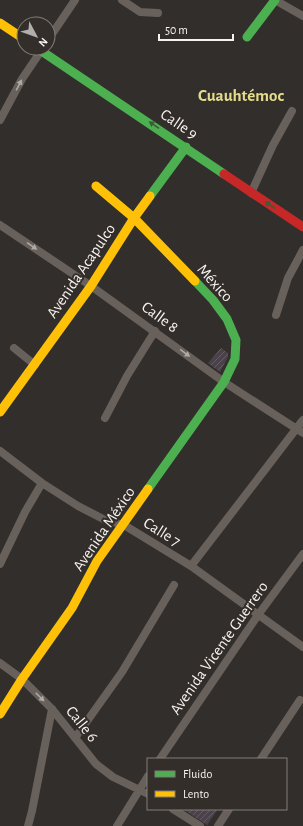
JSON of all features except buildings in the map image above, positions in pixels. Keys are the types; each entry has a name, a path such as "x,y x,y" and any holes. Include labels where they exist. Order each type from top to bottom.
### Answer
{"street":[{"path":"56,28 75,0"},
{"path":"122,0 140,12 158,13"},
{"path":"247,37 275,0 303,16"},
{"path":"0,23 16,34"},
{"path":"0,120 36,56"},
{"name":"Calle 9","path":"50,56 303,227"},
{"path":"251,193 273,145 292,111"},
{"name":"Avenida Acapulco","path":"0,412 91,286 134,218 186,147"},
{"name":"México","path":"96,186 134,218 212,300 227,319 236,340 235,359 224,382"},
{"name":"Calle 8","path":"0,225 91,286 224,382 300,431"},
{"path":"276,315 288,278 303,250"},
{"path":"105,418 127,376 155,331"},
{"path":"14,348 35,365"},
{"name":"Avenida México","path":"0,714 22,679 72,608 97,561 224,382"},
{"path":"190,566 300,431 303,420"},
{"name":"Calle 7","path":"0,452 42,483 78,506 105,520 124,525 190,566 303,647"},
{"path":"0,564 42,483"},
{"name":"Avenida Vicente Guerrero","path":"161,758 258,616 303,554"},
{"path":"75,738 122,672 174,585"},
{"name":"Calle 6","path":"0,663 22,679 52,709 96,764 113,776 147,793"},
{"path":"262,758 300,700"},
{"path":"28,826 52,709"},
{"path":"117,826 147,777"},
{"path":"175,810 200,826"},
{"path":"218,826 228,810"}],"traffic: fast":[{"path":"247,37 275,0"},
{"path":"49,56 224,174"},
{"path":"150,196 186,147"},
{"path":"148,489 224,382 235,359 236,340 227,319 213,300 195,281"}],"traffic: slow":[{"path":"0,23 16,34"},
{"path":"96,186 134,218 195,281"},
{"path":"0,412 91,286 134,218 150,196"},
{"path":"0,714 22,679 72,608 97,561 148,489"}],"traffic: jam":[{"path":"224,174 303,227"}],"district":[{"name":"Cuauhtémoc","path":"241,95"}]}
